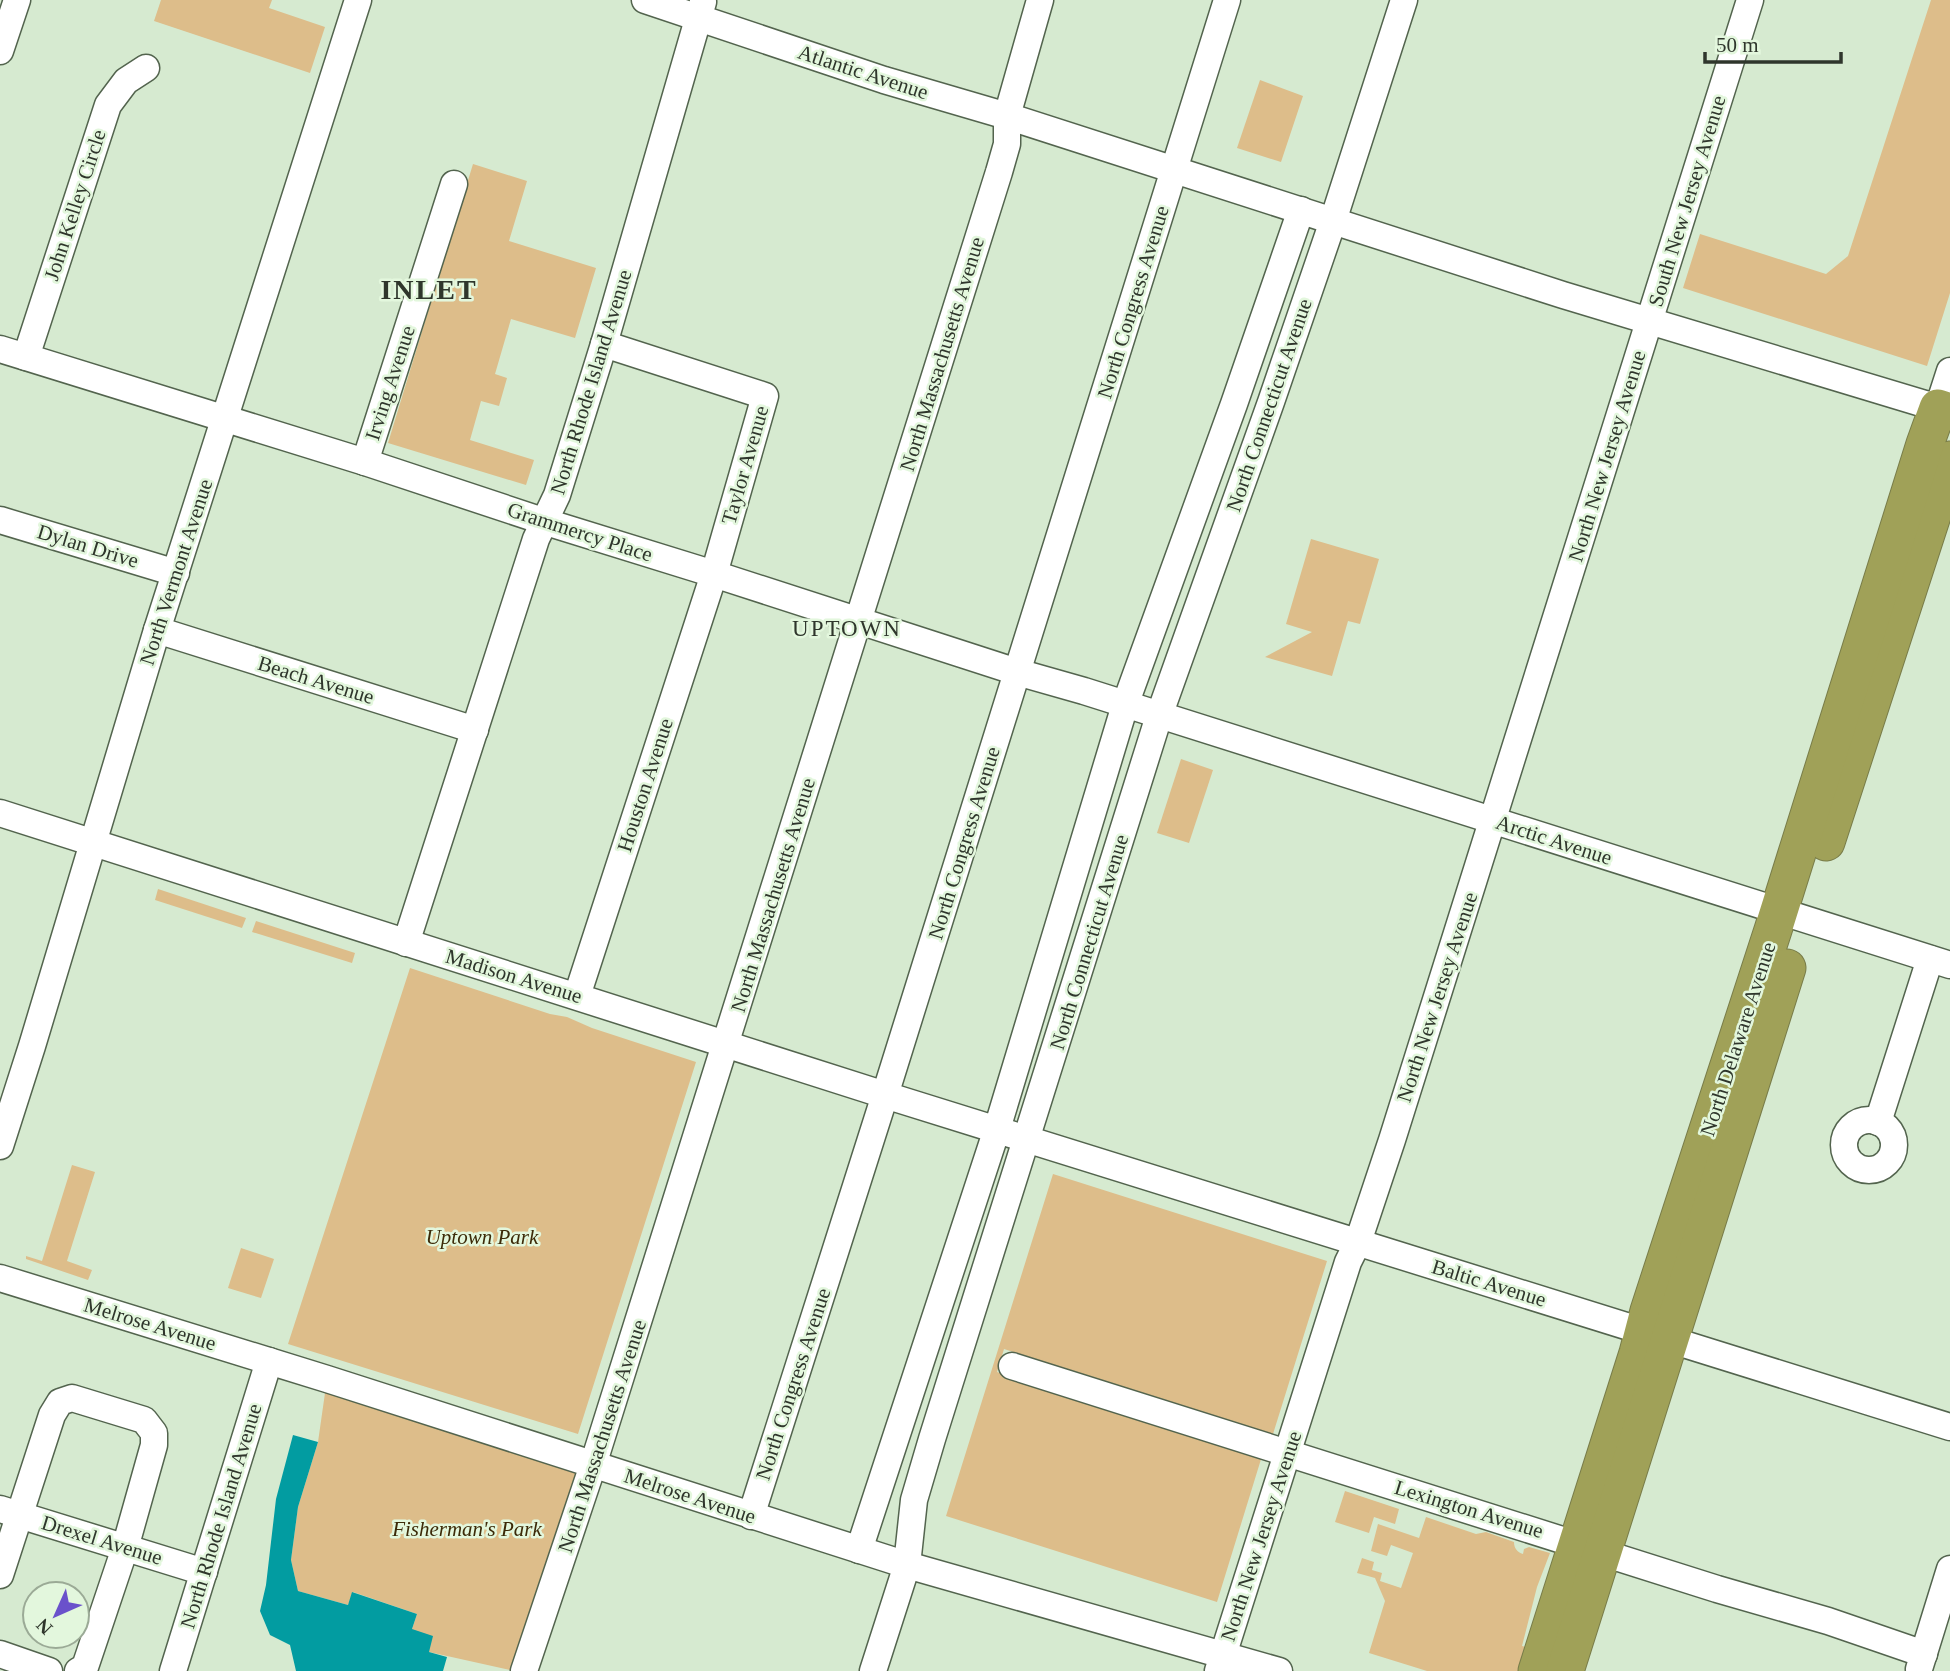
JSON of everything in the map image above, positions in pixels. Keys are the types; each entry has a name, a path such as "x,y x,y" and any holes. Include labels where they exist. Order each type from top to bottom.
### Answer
{"highway":[{"name":"North Delaware Avenue","path":"1791,914 1913,482 1944,410"},
{"name":"North Delaware Avenue","path":"1537,1671 1590,1548 1791,914 1950,460"},
{"name":"North Delaware Avenue","path":"1566,1671 1590,1548"}],"street":[{"path":"0,51 17,0"},
{"name":"North Vermont Avenue","path":"0,1146 157,631 358,0"},
{"name":"Atlantic Avenue","path":"645,0 700,9 884,80 1007,116 1649,321 1944,410"},
{"name":"North Massachusetts Avenue","path":"524,1671 593,1465 999,172 1007,144 1007,116 1040,0"},
{"name":"North Congress Avenue","path":"751,1516 1227,0"},
{"name":"North Connecticut Avenue","path":"873,1671 907,1565 914,1500 1159,716 1333,221 1404,0"},
{"name":"South New Jersey Avenue","path":"1649,321 1751,0"},
{"name":"North Rhode Island Avenue","path":"406,943 536,539 557,495 604,344 700,9"},
{"name":"John Kelley Circle","path":"26,357 108,105 126,81 146,68"},
{"name":"Irving Avenue","path":"365,462 454,184"},
{"name":"North Connecticut Avenue","path":"859,1550 997,1129 1125,705 1301,210"},
{"name":"North New Jersey Avenue","path":"1220,1663 1348,1262 1359,1242 1649,321"},
{"name":"Taylor Avenue","path":"604,344 765,396 714,574"},
{"name":"Grammercy Place","path":"0,349 365,462 1159,716"},
{"path":"1944,410 1950,371"},
{"name":"Dylan Drive","path":"0,520 176,573"},
{"name":"Houston Avenue","path":"577,996 714,574"},
{"name":"Beach Avenue","path":"157,631 475,730"},
{"name":"Arctic Avenue","path":"1159,716 1940,962"},
{"name":"Madison Avenue","path":"0,813 885,1095 1028,1138"},
{"path":"1878,1122 1940,962"},
{"name":"Baltic Avenue","path":"1028,1138 1950,1427"},
{"name":"Melrose Avenue","path":"0,1278 1220,1663 1279,1671"},
{"name":"North Rhode Island Avenue","path":"173,1671 269,1361"},
{"name":"Lexington Avenue","path":"1012,1366 1717,1589 1828,1621 1922,1662"},
{"path":"0,1575 10,1512 60,1402 72,1398 144,1420 154,1433 154,1446 125,1548 85,1667 78,1671"},
{"name":"Drexel Avenue","path":"10,1512 204,1572"},
{"path":"1922,1662 1950,1569"},
{"path":"0,1654 49,1671"}],"green space":[{"path":"161,0 272,0 269,8 325,27 310,73 154,21"},
{"path":"1931,0 1950,0 1950,293 1927,366 1683,288 1700,234 1826,274 1848,256"},
{"path":"1260,80 1303,96 1281,162 1237,148"},
{"path":"473,164 527,181 509,241 596,268 575,338 511,319 495,374 507,378 499,406 481,401 470,440 534,460 526,485 388,443"},
{"path":"1311,539 1379,559 1360,624 1348,621 1332,676 1265,657 1312,632 1286,624"},
{"path":"1181,759 1213,770 1189,843 1157,833"},
{"path":"158,889 246,918 242,928 155,900"},
{"path":"256,921 355,953 352,963 252,932"},
{"name":"Uptown Park","path":"410,968 550,1014 567,1017 592,1028 696,1062 578,1434 288,1344"},
{"path":"72,1165 95,1172 67,1261 92,1270 88,1280 26,1259 26,1256 42,1261"},
{"path":"1053,1174 1327,1261 1273,1434 1004,1349 997,1372 1262,1456 1217,1602 946,1516"},
{"path":"241,1248 274,1259 261,1298 228,1288"},
{"name":"Fisherman's Park","path":"327,1379 593,1465 515,1671 429,1652 412,1629 417,1614 353,1592 348,1605 298,1591 291,1560 298,1507 318,1442"},
{"path":"1345,1491 1399,1509 1395,1524 1374,1517 1369,1533 1335,1522"},
{"path":"1426,1517 1476,1534 1486,1532 1514,1542 1516,1550 1523,1554 1524,1549 1529,1547 1550,1553 1537,1587 1522,1646 1526,1647 1519,1671 1427,1671 1369,1653 1385,1601 1375,1578 1357,1573 1362,1558 1374,1562 1372,1570 1382,1573 1380,1581 1401,1588 1413,1553 1391,1545 1387,1556 1371,1551 1378,1524 1419,1538"}],"water":[{"path":"293,1435 318,1442 298,1507 291,1560 298,1591 348,1605 352,1592 417,1614 412,1629 433,1636 429,1652 447,1657 443,1671 296,1671 290,1645 270,1635 260,1611 266,1585 276,1499"}],"district":[{"name":"INLET","path":"429,289"},
{"name":"UPTOWN","path":"847,628"}]}
